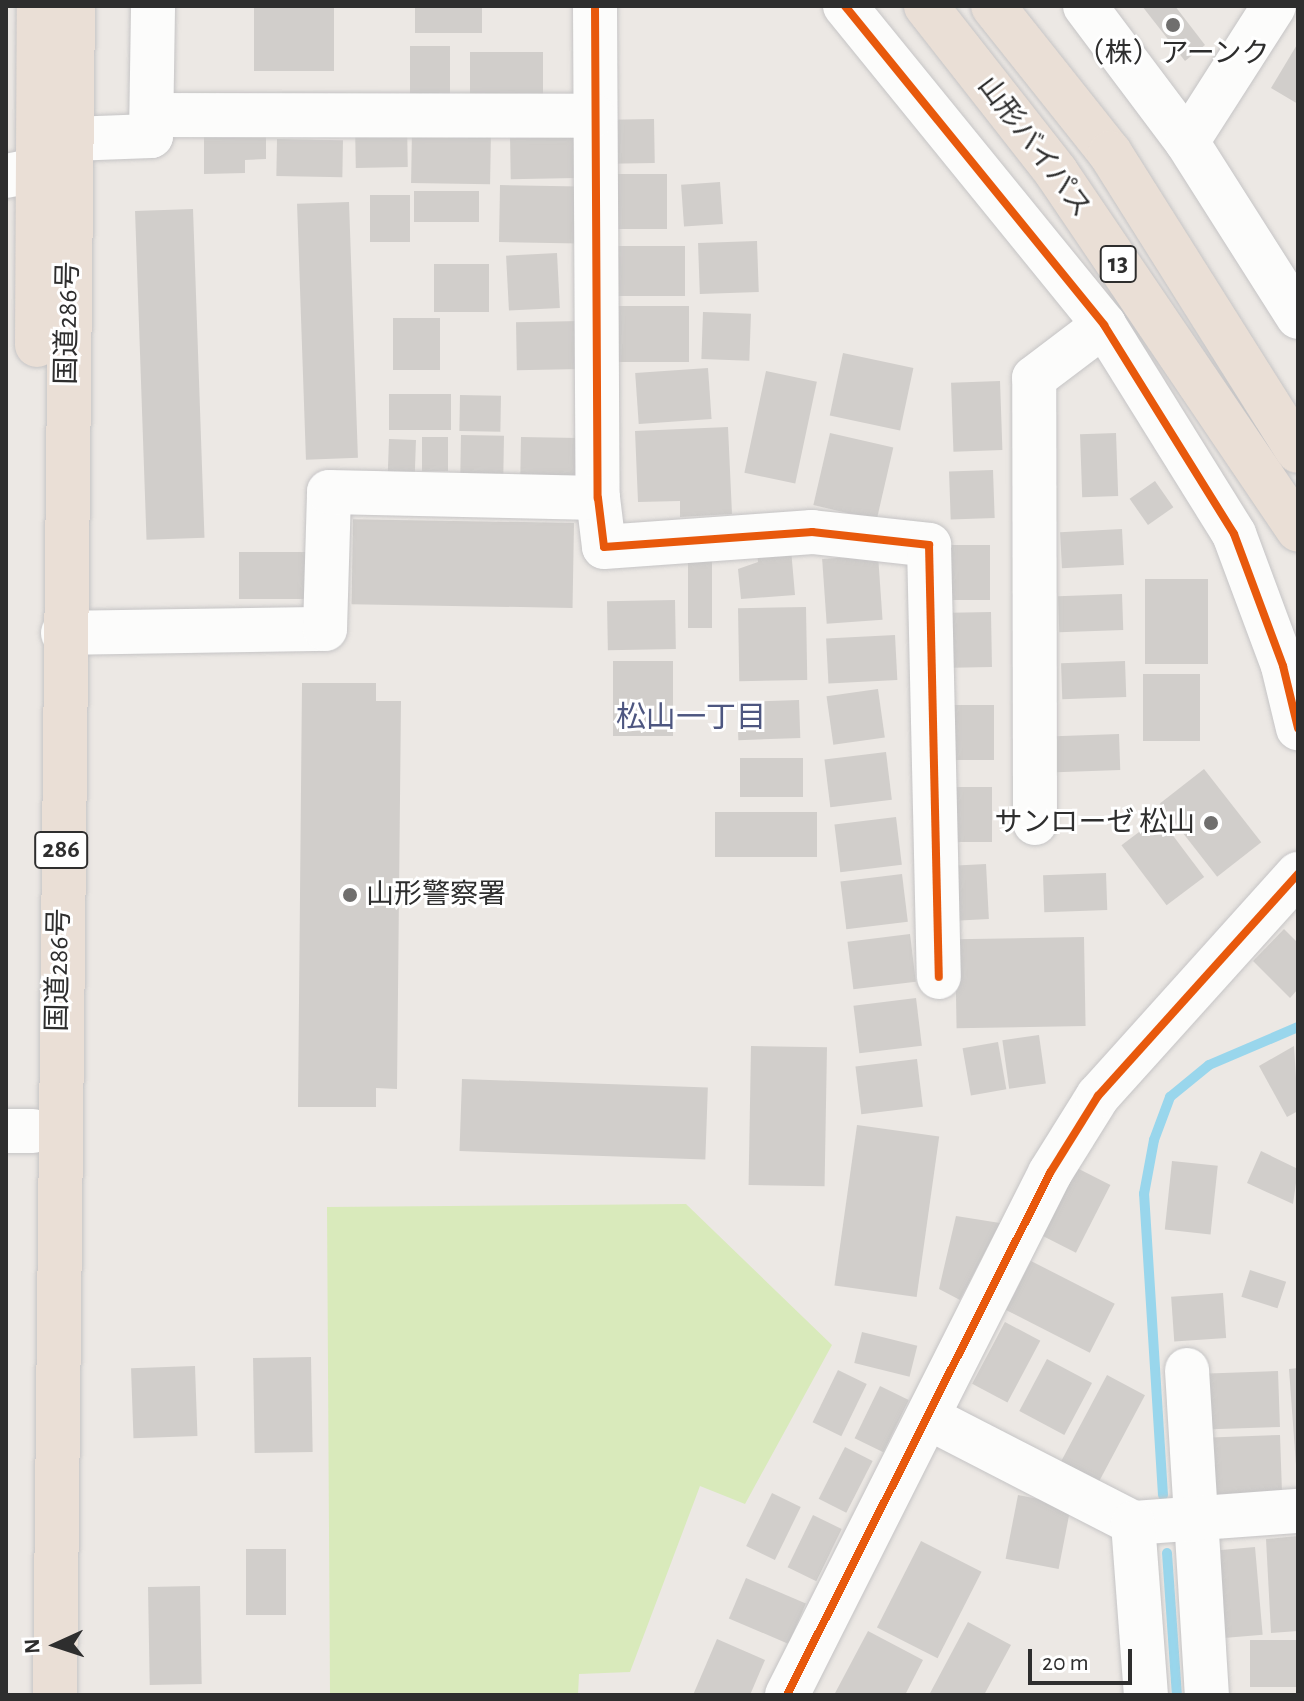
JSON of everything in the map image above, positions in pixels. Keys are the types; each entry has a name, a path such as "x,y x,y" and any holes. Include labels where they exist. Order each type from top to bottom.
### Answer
{"highway":[{"name":"国道286号","path":"26,1695 20,1131 22,173 39,6"},
{"name":"国道286号","path":"55,1695 63,633 73,6"},
{"path":"899,6 1056,172"},
{"name":"山形バイパス","path":"926,6 1056,172 1298,530"},
{"name":"山形バイパス","path":"993,6 1110,153 1298,451"},
{"path":"1009,6 1110,153"}],"street":[{"path":"71,139 151,136 153,6"},
{"path":"595,6 593,116 598,498 604,547 812,532 929,545 939,977"},
{"path":"845,6 1104,325 1234,534 1283,666 1298,728"},
{"path":"1085,6 1187,142 1298,317"},
{"path":"1187,142 1274,6"},
{"path":"152,115 593,116"},
{"path":"1035,823 1034,378 1104,325"},
{"path":"63,633 325,629 329,492 598,498"},
{"path":"787,1695 1050,1173 1098,1096 1298,874"},
{"path":"1187,1370 1207,1695"},
{"path":"929,1418 1133,1523 1298,1511"},
{"path":"1133,1523 1146,1695"}],"green space":[{"path":"686,1204 832,1345 745,1504 700,1486 630,1672 579,1674 578,1695 330,1695 327,1207"}],"building":[{"path":"254,6 334,6 334,71 254,71"},
{"path":"415,6 482,6 482,33 415,33"},
{"name":"（株）アーンク","path":"1142,6 1175,6 1205,45 1185,61"},
{"path":"1298,43 1298,104 1271,88"},
{"path":"410,46 450,46 450,103 410,103"},
{"path":"470,52 543,52 543,102 470,102"},
{"path":"654,119 655,163 610,164 609,120"},
{"path":"407,122 408,167 356,168 355,123"},
{"path":"266,123 266,159 245,160 245,173 204,174 204,124"},
{"path":"412,130 491,131 490,184 411,183"},
{"path":"575,135 576,178 511,179 510,136"},
{"path":"277,139 343,140 342,177 276,176"},
{"path":"618,174 667,174 667,229 618,229"},
{"path":"720,182 723,224 684,227 681,185"},
{"path":"500,185 580,186 579,243 499,242"},
{"path":"414,191 479,191 479,222 414,222"},
{"path":"370,195 410,195 410,242 370,242"},
{"path":"349,202 358,458 306,460 297,204"},
{"path":"193,209 204,538 147,540 135,211"},
{"path":"757,241 759,292 700,294 698,243"},
{"path":"611,246 685,246 685,296 611,296"},
{"path":"557,253 560,308 509,311 506,256"},
{"path":"434,264 489,264 489,312 434,312"},
{"path":"613,306 689,306 689,362 613,362"},
{"path":"703,312 751,314 749,361 701,359"},
{"path":"393,318 440,318 440,370 393,370"},
{"path":"581,321 582,369 517,370 516,322"},
{"path":"843,353 913,368 900,431 830,416"},
{"path":"708,368 712,419 639,424 635,373"},
{"path":"766,371 817,382 795,484 744,473"},
{"path":"1000,381 1002,450 953,452 951,383"},
{"path":"389,394 451,394 451,430 389,430"},
{"path":"460,395 501,396 500,432 459,431"},
{"path":"728,427 732,514 680,517 680,501 638,502 635,431"},
{"path":"830,433 893,448 877,520 813,505"},
{"path":"1116,433 1118,496 1082,497 1080,434"},
{"path":"461,435 504,436 503,479 460,478"},
{"path":"422,437 448,437 448,471 422,471"},
{"path":"521,437 579,438 578,482 520,481"},
{"path":"389,439 416,440 415,475 388,474"},
{"path":"993,470 995,518 951,520 949,472"},
{"path":"1155,481 1173,507 1148,525 1130,499"},
{"path":"353,519 574,523 573,608 352,604"},
{"path":"1122,529 1124,565 1062,568 1060,532"},
{"path":"949,545 990,545 990,600 949,600"},
{"path":"791,549 795,595 741,599 738,569 758,562 757,551"},
{"path":"239,552 308,552 308,599 239,599"},
{"path":"878,555 883,620 827,624 822,559"},
{"path":"688,558 712,558 712,628 688,628"},
{"path":"1145,579 1208,579 1208,664 1145,664"},
{"path":"1122,594 1123,630 1059,632 1058,596"},
{"path":"675,600 676,649 608,650 607,601"},
{"path":"806,607 807,680 739,681 738,608"},
{"path":"991,612 992,667 952,668 951,613"},
{"path":"895,635 897,680 828,684 826,639"},
{"path":"613,661 673,661 673,736 613,736"},
{"path":"1125,661 1126,697 1062,699 1061,663"},
{"path":"1143,674 1200,674 1200,741 1143,741"},
{"name":"山形警察署","path":"302,683 376,683 376,701 401,701 397,1089 376,1088 376,1107 298,1107"},
{"path":"878,689 885,738 833,745 827,696"},
{"path":"799,700 800,738 738,740 737,702"},
{"path":"953,705 994,705 994,760 953,760"},
{"path":"1119,734 1120,770 1056,772 1055,736"},
{"path":"886,752 892,800 830,807 824,760"},
{"path":"740,758 803,758 803,797 740,797"},
{"name":"サンローゼ 松山","path":"1204,769 1261,842 1217,877 1160,803"},
{"path":"952,787 992,787 992,842 952,842"},
{"path":"715,812 817,812 817,857 715,857"},
{"path":"896,817 902,865 840,872 834,825"},
{"path":"1159,817 1204,877 1167,905 1121,845"},
{"path":"986,864 989,919 950,921 947,866"},
{"path":"1106,873 1107,910 1044,912 1043,875"},
{"path":"902,874 908,922 846,929 840,882"},
{"path":"1284,929 1298,943 1298,989 1290,998 1253,961"},
{"path":"910,934 916,982 853,989 847,942"},
{"path":"1084,937 1086,1026 957,1028 955,939"},
{"path":"916,998 922,1046 859,1053 853,1006"},
{"path":"1039,1035 1046,1084 1009,1089 1002,1040"},
{"path":"998,1042 1006,1089 971,1096 963,1048"},
{"path":"751,1046 827,1047 825,1186 749,1185"},
{"path":"1294,1046 1298,1111 1287,1117 1259,1066"},
{"path":"917,1059 923,1107 861,1114 855,1067"},
{"path":"462,1079 708,1088 705,1160 459,1151"},
{"path":"857,1125 939,1137 917,1297 834,1285"},
{"path":"1261,1151 1298,1169 1293,1204 1247,1183"},
{"path":"1172,1161 1218,1166 1211,1234 1165,1230"},
{"path":"1073,1166 1110,1185 1076,1253 1038,1234"},
{"path":"956,1216 1000,1223 960,1300 939,1289"},
{"path":"1031,1261 1115,1304 1090,1353 1006,1310"},
{"path":"1250,1270 1286,1282 1277,1308 1241,1297"},
{"path":"1223,1293 1226,1338 1174,1342 1171,1297"},
{"path":"1005,1322 1040,1341 1007,1403 972,1384"},
{"path":"862,1332 917,1346 910,1377 854,1363"},
{"path":"311,1357 313,1452 255,1453 253,1358"},
{"path":"1047,1359 1092,1383 1064,1435 1019,1411"},
{"path":"195,1366 197,1436 133,1438 131,1368"},
{"path":"1298,1368 1298,1464 1296,1465 1289,1369"},
{"path":"838,1370 867,1384 841,1436 813,1422"},
{"path":"1278,1371 1280,1427 1211,1429 1209,1373"},
{"path":"1107,1375 1145,1395 1098,1483 1061,1462"},
{"path":"880,1386 909,1400 883,1452 855,1438"},
{"path":"1280,1435 1282,1492 1213,1494 1211,1437"},
{"path":"845,1447 873,1461 846,1513 819,1499"},
{"path":"772,1493 801,1507 775,1560 746,1546"},
{"path":"1018,1495 1071,1505 1059,1569 1006,1559"},
{"path":"813,1515 842,1529 816,1581 788,1567"},
{"path":"1298,1536 1298,1631 1271,1633 1266,1539"},
{"path":"921,1541 982,1572 938,1658 877,1627"},
{"path":"1255,1547 1263,1635 1218,1639 1210,1551"},
{"path":"246,1549 286,1549 286,1615 246,1615"},
{"path":"746,1578 806,1603 789,1644 729,1619"},
{"path":"200,1586 202,1684 150,1685 148,1587"},
{"path":"968,1622 1011,1645 984,1695 929,1695"},
{"path":"868,1631 923,1660 905,1695 834,1695"},
{"path":"717,1639 765,1660 750,1695 693,1695"},
{"path":"1250,1640 1298,1640 1298,1687 1250,1687"}],"waterway":[{"path":"1163,1495 1144,1194 1154,1140 1170,1097 1209,1065 1298,1027"},
{"path":"1167,1553 1177,1695"}],"cycle path":[{"path":"595,6 598,498 604,547 812,532 929,545 939,977"},
{"path":"845,6 1104,325 1234,534 1283,666 1298,728"},
{"path":"787,1695 1050,1173 1098,1096 1298,874"}],"place":[{"name":"（株）アーンク","path":"1173,25"},
{"name":"サンローゼ 松山","path":"1211,823"},
{"name":"山形警察署","path":"350,895"}],"district":[{"name":"松山一丁目","path":"691,718"}]}
